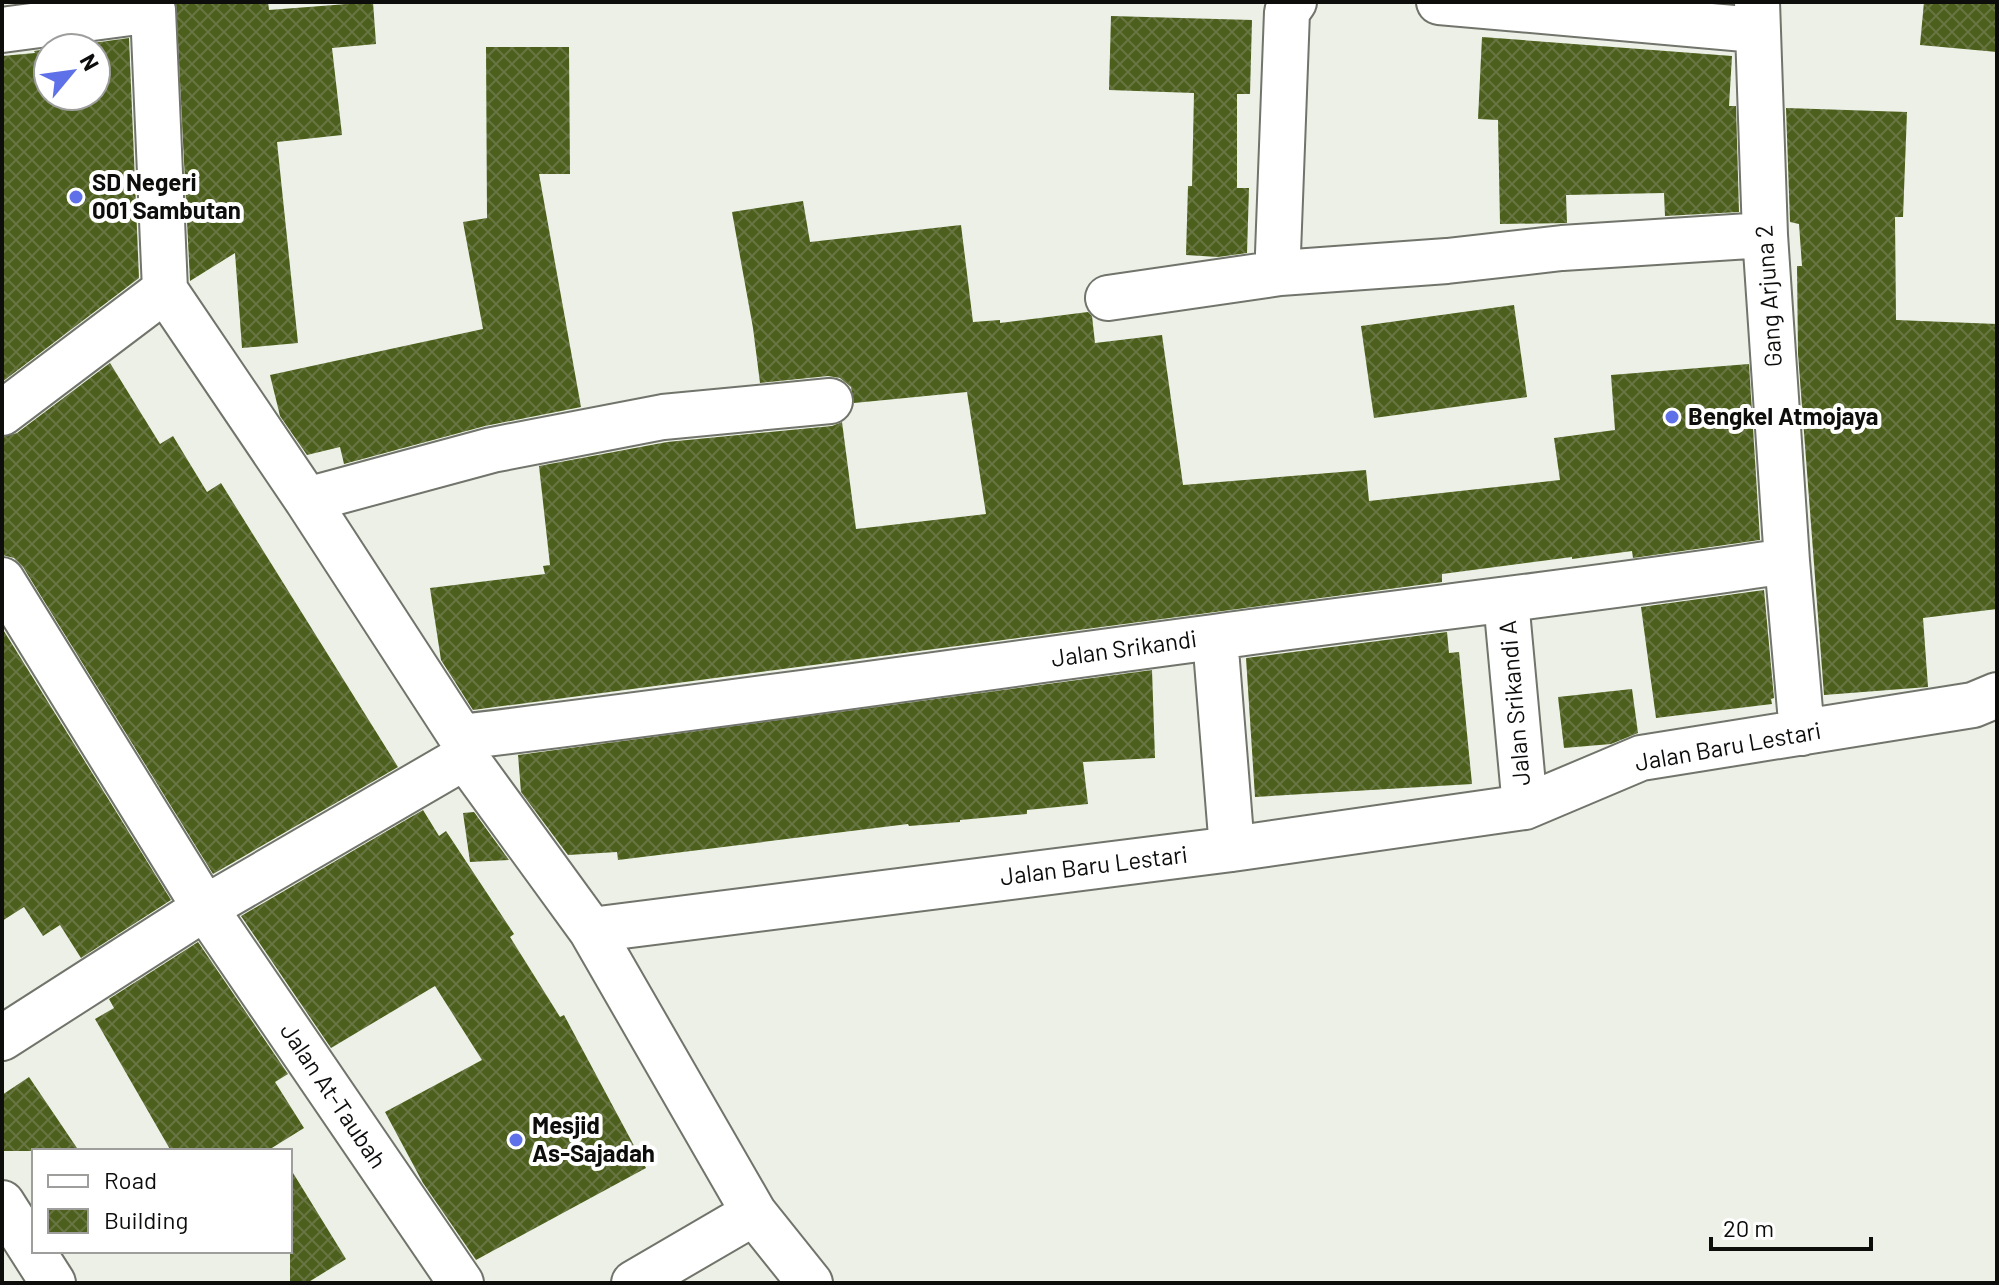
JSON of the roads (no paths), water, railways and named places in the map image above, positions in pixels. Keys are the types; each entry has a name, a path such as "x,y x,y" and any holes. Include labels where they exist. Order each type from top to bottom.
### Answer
{"street":[{"path":"1280,273 1278,253 1287,12 1294,2"},
{"path":"1439,2 1756,16"},
{"path":"2,30 153,6 165,290 307,500 463,747 591,930 754,1213 810,1283"},
{"name":"Gang Arjuna 2","path":"1756,16 1765,235 1802,733"},
{"path":"1108,298 1280,273 1447,261 1562,248 1765,235"},
{"path":"2,413 165,290"},
{"path":"307,500 492,450 663,417 830,401"},
{"name":"Jalan Srikandi","path":"463,747 687,710 1215,637 1624,586 1787,561"},
{"name":"Jalan At-Taubah","path":"2,580 205,908 461,1283"},
{"name":"Jalan Srikandi A","path":"1506,600 1525,807"},
{"path":"1215,637 1232,849"},
{"name":"Jalan Baru Lestari","path":"591,930 1232,849 1525,807 1641,758 1973,705 1997,695"},
{"path":"2,1038 463,747"},
{"path":"2,1203 45,1280"},
{"path":"634,1283 754,1213"}],"place":[{"name":"SD Negeri 001 Sambutan","path":"76,197"},
{"name":"Bengkel Atmojaya","path":"1672,417"},
{"name":"Mesjid As-Sajadah","path":"516,1140"}]}
